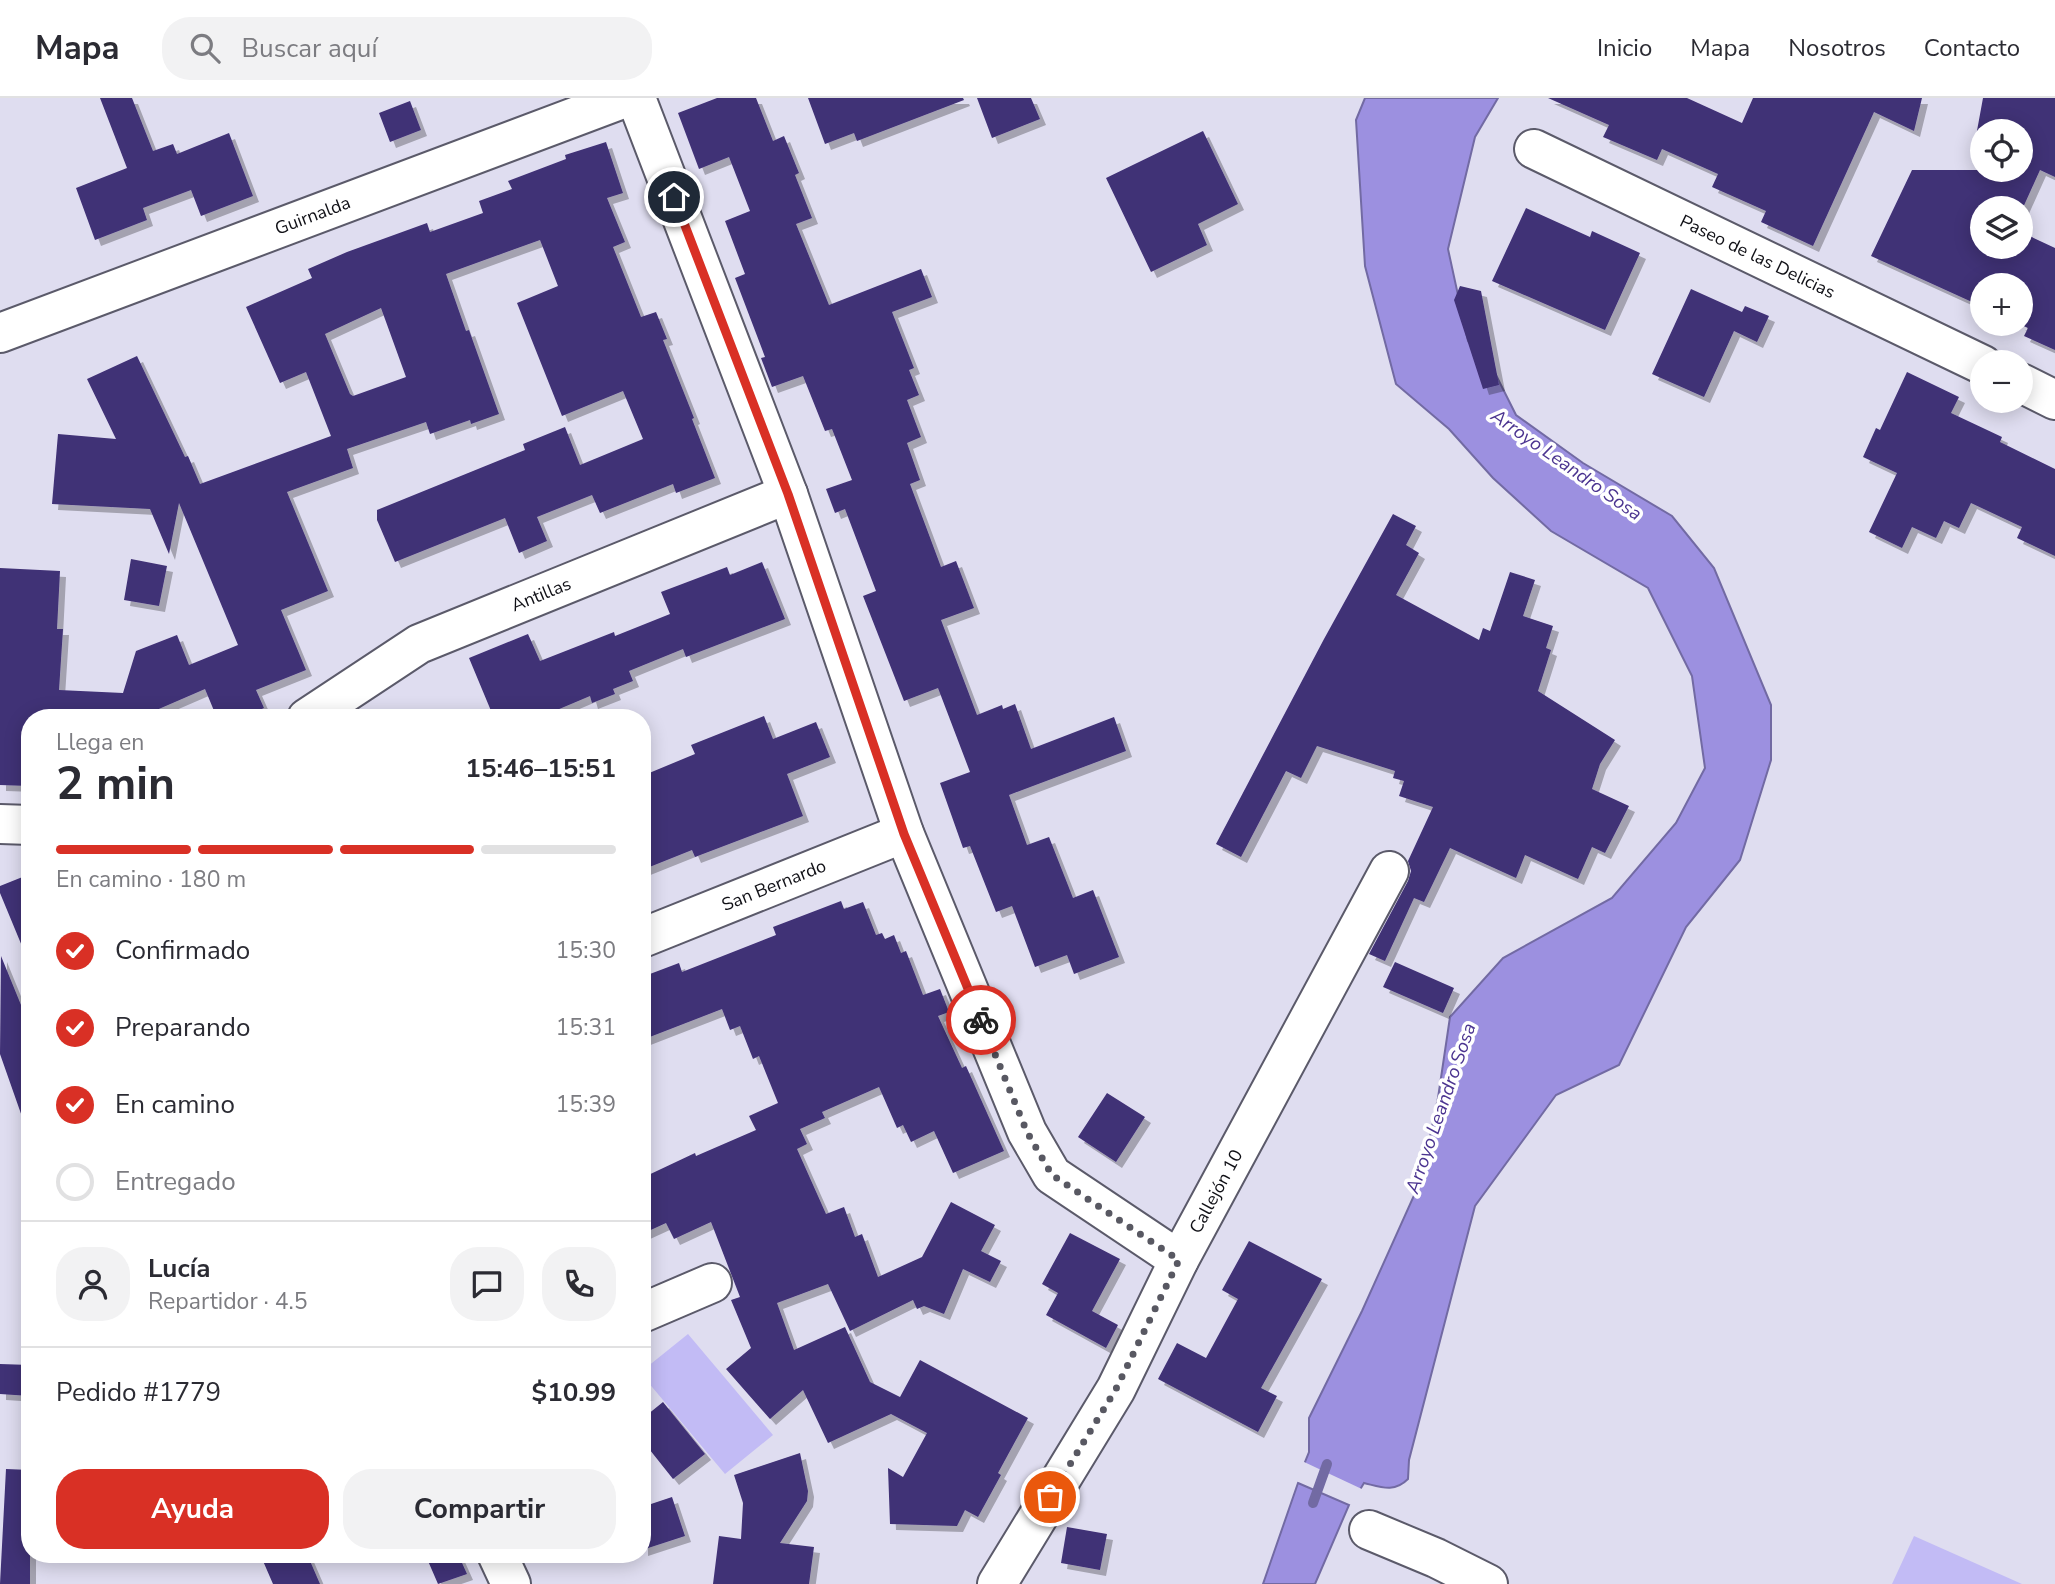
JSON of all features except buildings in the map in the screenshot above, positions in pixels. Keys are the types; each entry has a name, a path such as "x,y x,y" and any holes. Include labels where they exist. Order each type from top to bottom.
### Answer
{"street":[{"name":"Guirnalda","path":"0,333 625,98"},
{"path":"636,98 788,494 904,834 1027,1132 1052,1175 1179,1260"},
{"name":"Paseo de las Delicias","path":"1534,149 1970,359"},
{"path":"2033,389 2055,400"},
{"name":"Antillas","path":"321,709 419,644 788,494"},
{"path":"0,824 21,825"},
{"name":"San Bernardo","path":"651,934 904,834"},
{"name":"Callejón 10","path":"997,1584 1116,1389 1179,1260 1390,871"},
{"path":"651,1308 712,1283"},
{"path":"1369,1530 1434,1571 1488,1584"},
{"path":"501,1563 511,1584"}],"shaded area":[{"path":"688,1334 773,1435 725,1474 651,1386 651,1364"},
{"path":"1914,1536 2022,1584 1892,1584"}],"water":[{"path":"1365,98 1498,98 1475,137 1448,249 1468,341 1492,367 1516,415 1583,463 1672,516 1714,568 1771,705 1771,760 1740,860 1686,927 1619,1065 1556,1095 1475,1206 1409,1460 1408,1479 1392,1487 1364,1483 1358,1493 1303,1467 1309,1452 1309,1418 1362,1311 1421,1180 1438,1098 1450,1017 1503,958 1612,898 1676,823 1705,768 1692,676 1648,588 1551,531 1493,478 1449,429 1396,384 1365,266 1356,120"},
{"path":"1298,1483 1349,1505 1315,1584 1263,1584"}],"pier":[{"path":"1302,1461 1364,1490 1357,1496 1301,1470"}],"waterway":[{"name":"Arroyo Leandro Sosa","path":"1313,1503 1327,1464"}],"way so far":[{"path":"981,1020 1027,1132 1052,1175 1179,1260 1116,1389 1050,1497"}],"route":[{"path":"674,197 788,494 904,834 981,1020"}]}
